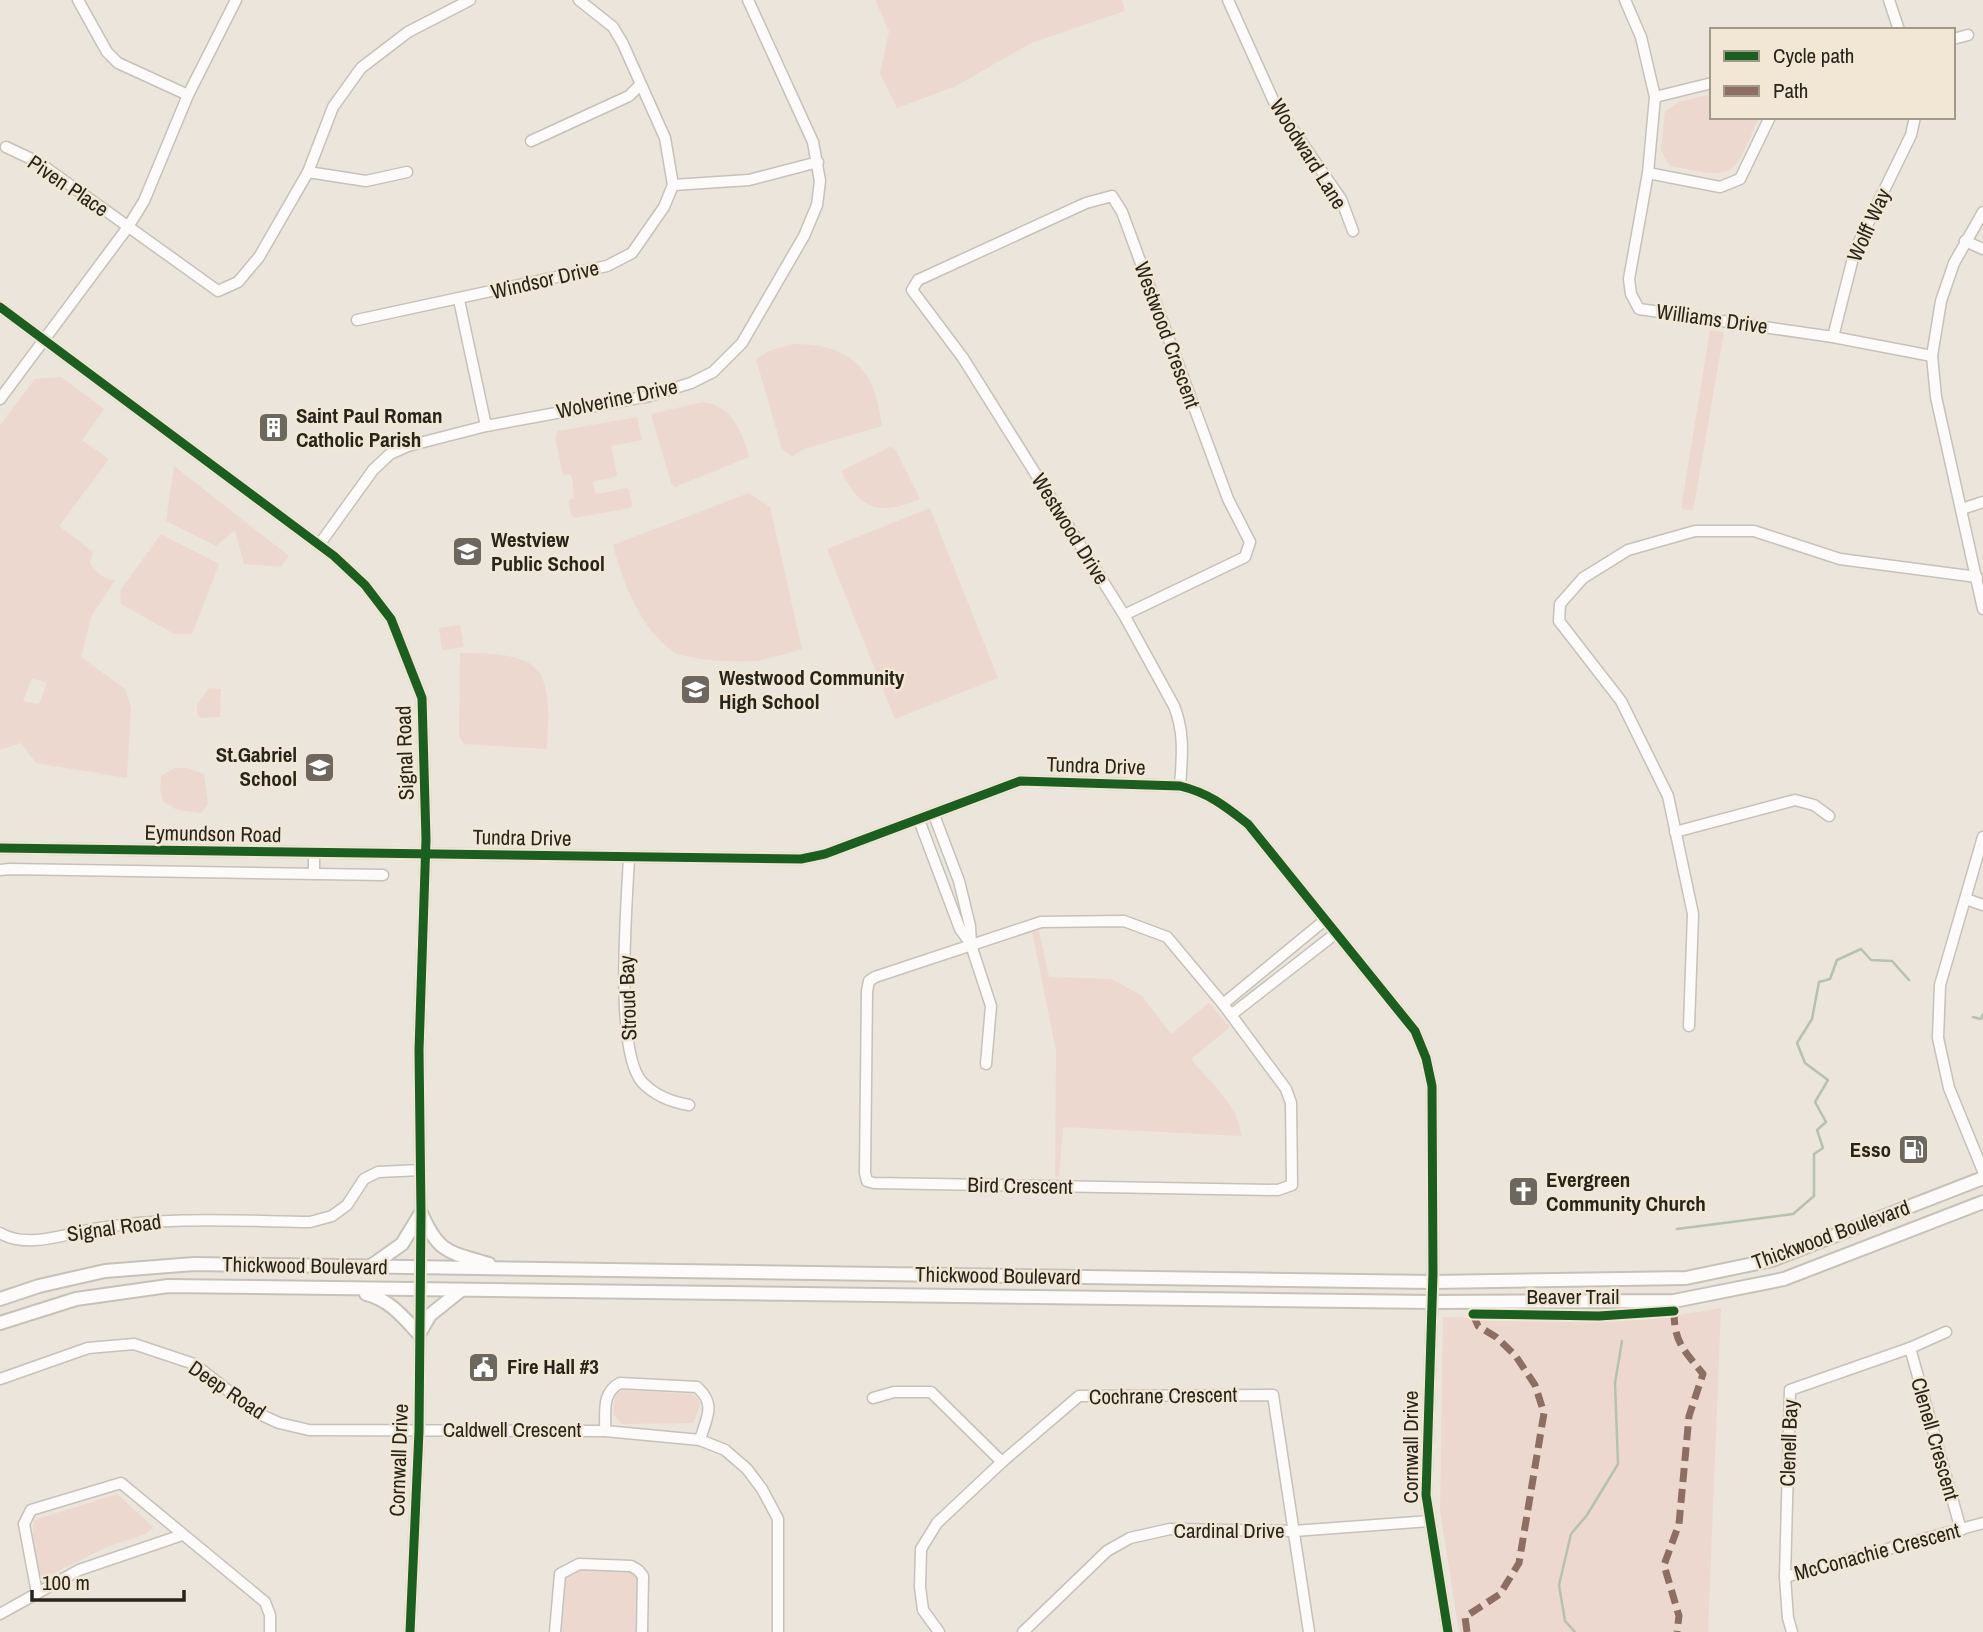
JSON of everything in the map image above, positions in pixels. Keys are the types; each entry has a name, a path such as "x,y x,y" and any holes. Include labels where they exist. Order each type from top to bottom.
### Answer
{"main road":[{"name":"Thickwood Boulevard","path":"0,1299 40,1286 105,1272 194,1264 1432,1282 1686,1278 1772,1260 1983,1178"},
{"name":"Thickwood Boulevard","path":"0,1323 76,1299 168,1286 1431,1302 1674,1301 1784,1279 1983,1202"},
{"path":"370,1266 402,1244 421,1213"},
{"path":"421,1213 431,1237 447,1252 504,1268"},
{"path":"347,1289 381,1298 396,1309 419,1334 430,1315 460,1291"}],"street":[{"path":"78,0 107,52 118,63 188,95"},
{"path":"0,399 128,227 144,201 188,95 236,0"},
{"path":"128,227 218,291 238,282 259,257 308,172 333,107 361,68 408,32 470,0"},
{"path":"579,0 613,27 623,44 665,138 673,185 749,180 818,162"},
{"name":"Wolverine Drive","path":"319,545 373,470 390,454 408,446 485,426 649,396 691,383 713,372 742,343 804,236 817,205 820,181 813,142 748,0"},
{"name":"Woodward Lane","path":"1228,0 1275,104 1341,198 1353,231"},
{"name":"Williams Drive","path":"1625,0 1641,37 1655,97 1648,173 1629,279 1631,294 1639,309 1833,337 1932,356"},
{"path":"1889,0 1898,28"},
{"path":"1955,38 1968,35"},
{"path":"1655,97 1710,83"},
{"path":"531,141 629,96 640,85"},
{"path":"1648,173 1720,187 1731,184 1740,179 1769,119"},
{"name":"Wolff Way","path":"1833,337 1855,250 1911,135 1915,119"},
{"name":"Piven Place","path":"6,147 38,162 128,227"},
{"path":"308,172 366,181 407,172"},
{"name":"Windsor Drive","path":"357,320 607,266 632,253 664,207 673,185"},
{"name":"Westwood Crescent","path":"912,290 918,280 1086,203 1112,196 1122,212 1228,499 1250,542 1245,557 1124,615"},
{"path":"1983,212 1954,263 1941,301 1932,356 1936,397 1983,609"},
{"path":"1965,241 1983,249"},
{"name":"Westwood Drive","path":"912,290 963,358 1124,615 1181,721 1183,740 1180,786"},
{"path":"459,300 485,426"},
{"name":"Signal Road","path":"0,307 334,556 365,585 391,619 422,698 425,854 419,1050 420,1290"},
{"path":"1962,509 1983,502"},
{"path":"1689,1026 1693,914 1668,796 1621,701 1559,621 1560,604 1583,578 1628,550 1695,531 1754,531 1840,559 1977,577"},
{"name":"Tundra Drive","path":"425,854 801,859 825,854 1020,781 1180,786 1202,792 1248,824 1415,1031 1426,1058 1432,1086 1432,1282"},
{"path":"1675,832 1795,800 1814,805 1829,816"},
{"path":"934,815 959,881 970,926 971,945 991,1006 986,1064"},
{"path":"919,820 960,929 971,945"},
{"path":"1983,836 1940,985 1938,1038 1949,1088 1983,1171"},
{"name":"Eymundson Road","path":"0,848 425,854"},
{"path":"314,853 314,874"},
{"name":"Stroud Bay","path":"629,857 625,1029 632,1066 642,1082 668,1101 689,1105"},
{"path":"0,870 383,876"},
{"path":"945,887 959,881"},
{"path":"1966,899 1983,905"},
{"path":"1223,1004 1325,920"},
{"name":"Bird Crescent","path":"1124,921 1167,937 1223,1004 1286,1088 1291,1103 1292,1185 1278,1191 874,1184 867,1181 866,1017 869,981 971,945 1041,922 1124,921"},
{"path":"1231,1015 1335,934"},
{"path":"1272,963 1283,976"},
{"name":"Signal Road","path":"0,1233 27,1241 106,1227 167,1220 310,1222 340,1211 364,1179 378,1172 421,1170"},
{"name":"Cornwall Drive","path":"1432,1282 1426,1495 1448,1632"},
{"name":"Cornwall Drive","path":"410,1632 419,1431 420,1290"},
{"name":"Clenell Bay","path":"1785,1577 1790,1390 1910,1348 1946,1332"},
{"name":"Deep Road","path":"0,1379 88,1348 134,1344 194,1364 257,1413 279,1423 309,1430 419,1431"},
{"name":"Clenell Crescent","path":"1910,1348 1961,1530"},
{"name":"Caldwell Crescent","path":"605,1431 606,1396 610,1388 620,1383 697,1387 706,1395 710,1406 700,1440"},
{"path":"873,1398 894,1392 931,1392 1002,1462"},
{"name":"Cochrane Crescent","path":"939,1632 923,1610 920,1587 921,1549 937,1523 1002,1462 1079,1396 1273,1395 1309,1632"},
{"name":"Caldwell Crescent","path":"419,1431 605,1431 700,1440 725,1450 747,1469 762,1489 778,1519 778,1632"},
{"path":"37,1594 24,1524 31,1510 121,1483 265,1602 270,1615 270,1632"},
{"name":"Cardinal Drive","path":"1023,1632 1107,1551 1130,1538 1170,1529 1294,1531 1430,1521"},
{"name":"McConachie Crescent","path":"1792,1632 1788,1618 1785,1577 1983,1522"},
{"path":"0,1614 79,1570 182,1535"},
{"path":"555,1632 560,1574 579,1564 631,1566 638,1570 643,1576 642,1632"}],"shaded area":[{"path":"875,0 1122,0 1125,11 1031,43 956,86 897,108 880,74 889,31"},
{"path":"1710,94 1710,119 1758,119 1743,153 1730,170 1708,173 1670,166 1661,151 1665,111 1679,102"},
{"path":"1710,330 1724,332 1693,511 1681,509"},
{"path":"794,344 831,349 857,364 873,390 882,426 804,449 792,456 782,449 756,359 771,350"},
{"path":"61,377 104,409 82,440 109,459 59,526 93,552 90,562 97,572 107,579 115,580 91,617 81,657 125,689 131,708 127,778 36,763 21,743 0,750 0,425 35,379","holes":["32,678 47,683 39,704 23,701"]},
{"path":"702,402 721,408 734,421 749,457 675,487 671,483 651,414"},
{"path":"637,417 642,440 611,446 617,475 594,481 593,484 598,494 626,488 629,490 632,505 630,508 575,518 571,515 569,501 574,498 572,477 570,474 563,475 555,437 558,431"},
{"path":"890,447 895,449 920,499 894,507 873,506 856,495 841,471"},
{"path":"174,466 289,556 281,567 244,564 235,530 216,546 166,521"},
{"path":"749,493 770,507 802,649 747,662 701,659 674,652 652,631 634,604 613,545"},
{"path":"930,508 998,678 895,719 827,549"},
{"path":"161,534 219,564 192,634 174,634 121,604 120,591"},
{"path":"460,625 464,647 442,650 439,628"},
{"path":"460,653 510,656 526,661 537,670 544,682 547,699 547,749 464,744 459,736"},
{"path":"209,688 221,689 220,717 202,718 197,715 197,705"},
{"path":"175,768 187,768 204,774 208,804 201,813 177,810 163,801 161,776"},
{"path":"1032,931 1039,931 1049,977 1112,979 1142,996 1171,1034 1209,1003 1230,1027 1191,1059 1229,1105 1239,1125 1241,1136 1063,1127 1059,1177 1055,1176 1056,1051"},
{"path":"1721,1308 1708,1632 1459,1632 1440,1511 1443,1317 1595,1322 1679,1315"},
{"path":"624,1390 691,1394 697,1398 700,1406 693,1423 622,1424 613,1414 616,1394"},
{"path":"117,1494 153,1527 146,1534 107,1547 40,1580 33,1535 34,1520"},
{"path":"577,1569 629,1572 637,1577 636,1632 561,1632 565,1577"}],"waterway":[{"path":"1677,1229 1793,1214 1814,1196 1814,1154 1823,1148 1817,1130 1826,1122 1815,1102 1828,1080 1805,1063 1797,1043 1812,1019 1819,982 1830,979 1837,960 1861,949 1871,960 1892,961 1909,980"},
{"path":"1973,1017 1981,1019 1983,1014"},
{"path":"1575,1632 1565,1621 1559,1585 1571,1534 1587,1515 1618,1464 1615,1383 1622,1341"}],"marked path":[{"path":"1674,1311 1678,1339 1703,1374 1689,1416 1679,1524 1664,1565 1679,1616 1677,1632"},
{"path":"1467,1632 1465,1617 1500,1594 1519,1563 1544,1413 1535,1385 1515,1355 1496,1337 1478,1326 1473,1314"}],"cycle path":[{"path":"0,307 334,556 365,585 391,619 422,698 426,839 419,1050 419,1431 410,1632"},
{"path":"0,848 801,859 825,854 1020,781 1180,786 1208,796 1248,824 1415,1031 1426,1058 1432,1086 1433,1273 1426,1495 1448,1632"},
{"name":"Beaver Trail","path":"1473,1314 1599,1316 1674,1311"}],"place":[{"name":"Saint Paul Roman Catholic Parish","path":"273,428"},
{"name":"Westview Public School","path":"468,552"},
{"name":"Westwood Community High School","path":"696,690"},
{"name":"St.Gabriel School","path":"320,767"},
{"name":"Esso","path":"1914,1150"},
{"name":"Evergreen Community Church","path":"1523,1192"},
{"name":"Fire Hall #3","path":"484,1367"}]}
